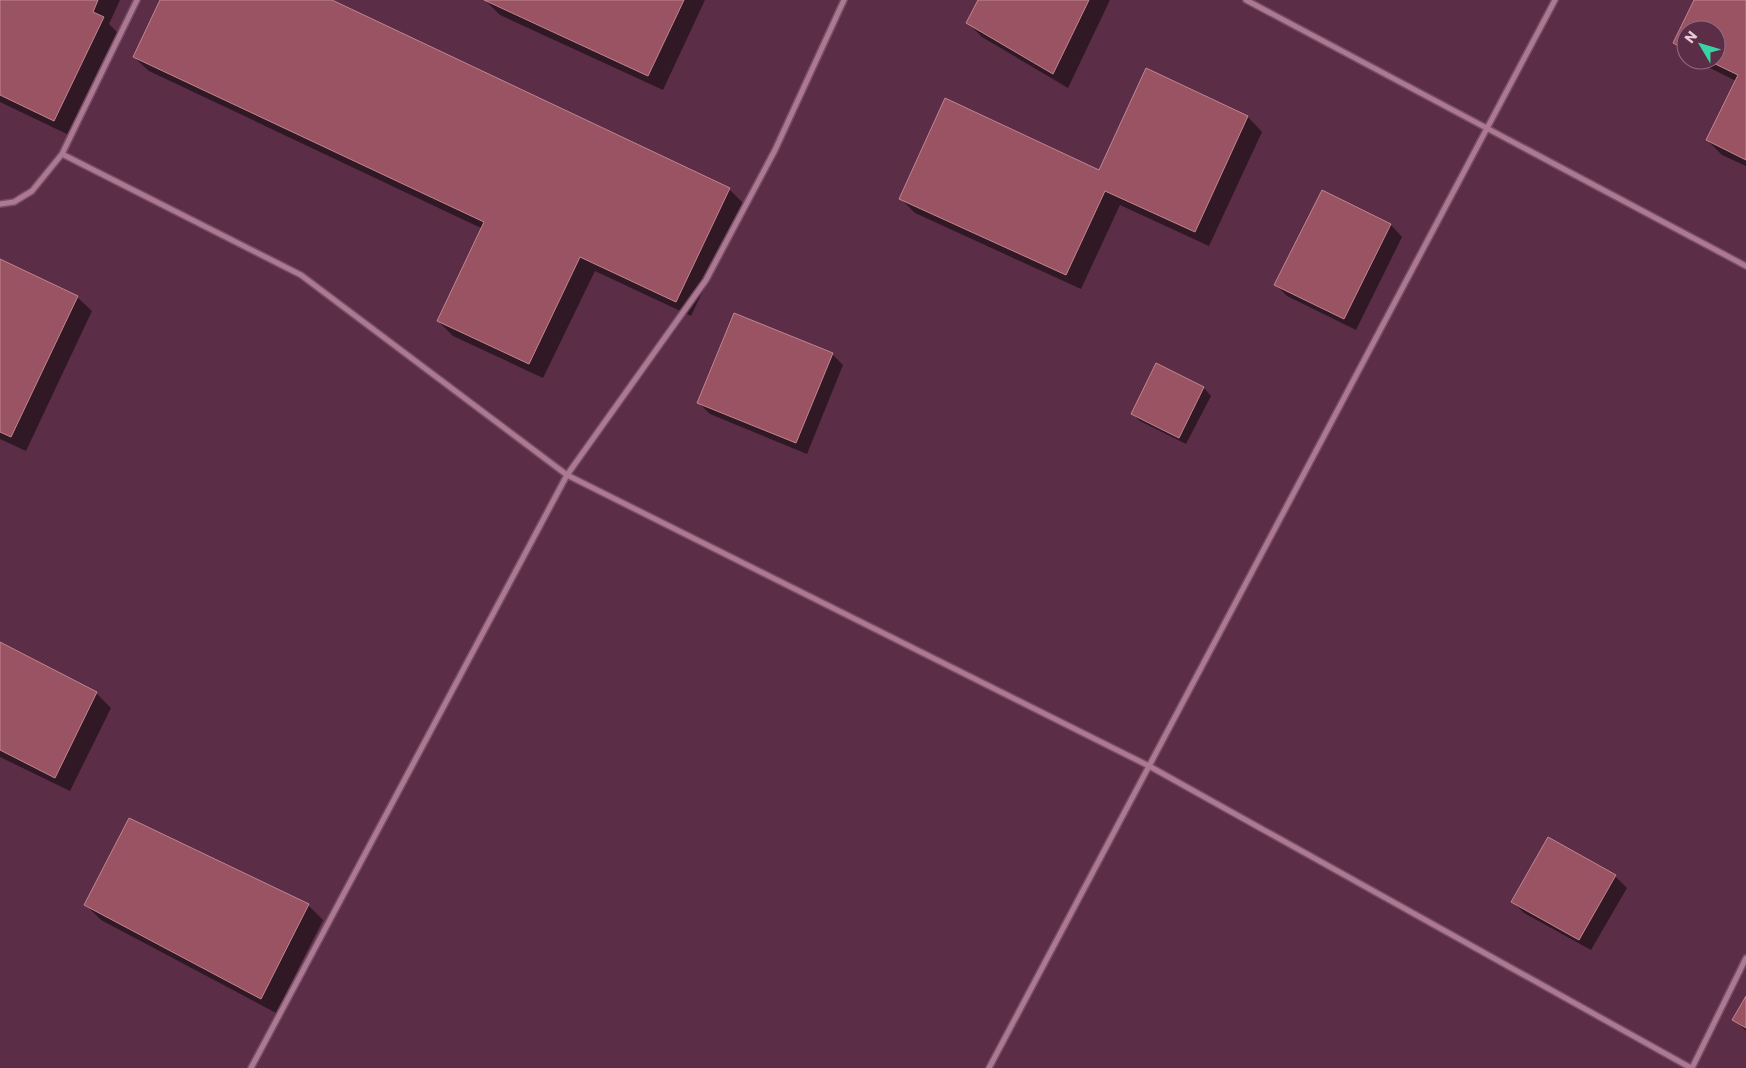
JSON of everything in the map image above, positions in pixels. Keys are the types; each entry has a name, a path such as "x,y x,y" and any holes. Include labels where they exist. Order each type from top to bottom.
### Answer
{"street":[{"path":"0,204 14,202 32,191 62,154 137,0"},
{"path":"251,1068 568,475 706,280 775,150 844,0"},
{"path":"1246,0 1746,266"},
{"path":"989,1068 1555,0"},
{"path":"62,154 301,276 568,475 1149,766 1691,1068 1746,958"}],"building":[{"path":"0,0 98,0 93,12 104,17 54,121 0,95"},
{"path":"160,0 332,0 730,188 676,302 580,257 529,364 437,321 484,222 133,57"},
{"path":"484,0 684,0 648,76"},
{"path":"978,0 1089,0 1053,74 966,23"},
{"path":"1694,0 1746,0 1746,160 1706,140 1738,75 1726,69 1726,20 1684,20"},
{"path":"1146,68 1248,116 1195,232 1105,191 1066,275 899,199 945,98 1099,170"},
{"path":"1322,190 1391,224 1344,319 1274,285"},
{"path":"0,259 78,296 11,437 0,432"},
{"path":"734,313 833,353 796,443 697,403"},
{"path":"1156,363 1204,387 1179,438 1131,414"},
{"path":"0,642 97,692 55,778 0,750"},
{"path":"129,818 309,904 261,999 84,905"},
{"path":"1548,837 1616,875 1579,940 1511,902"},
{"path":"1746,996 1746,1028 1732,1020"}]}
